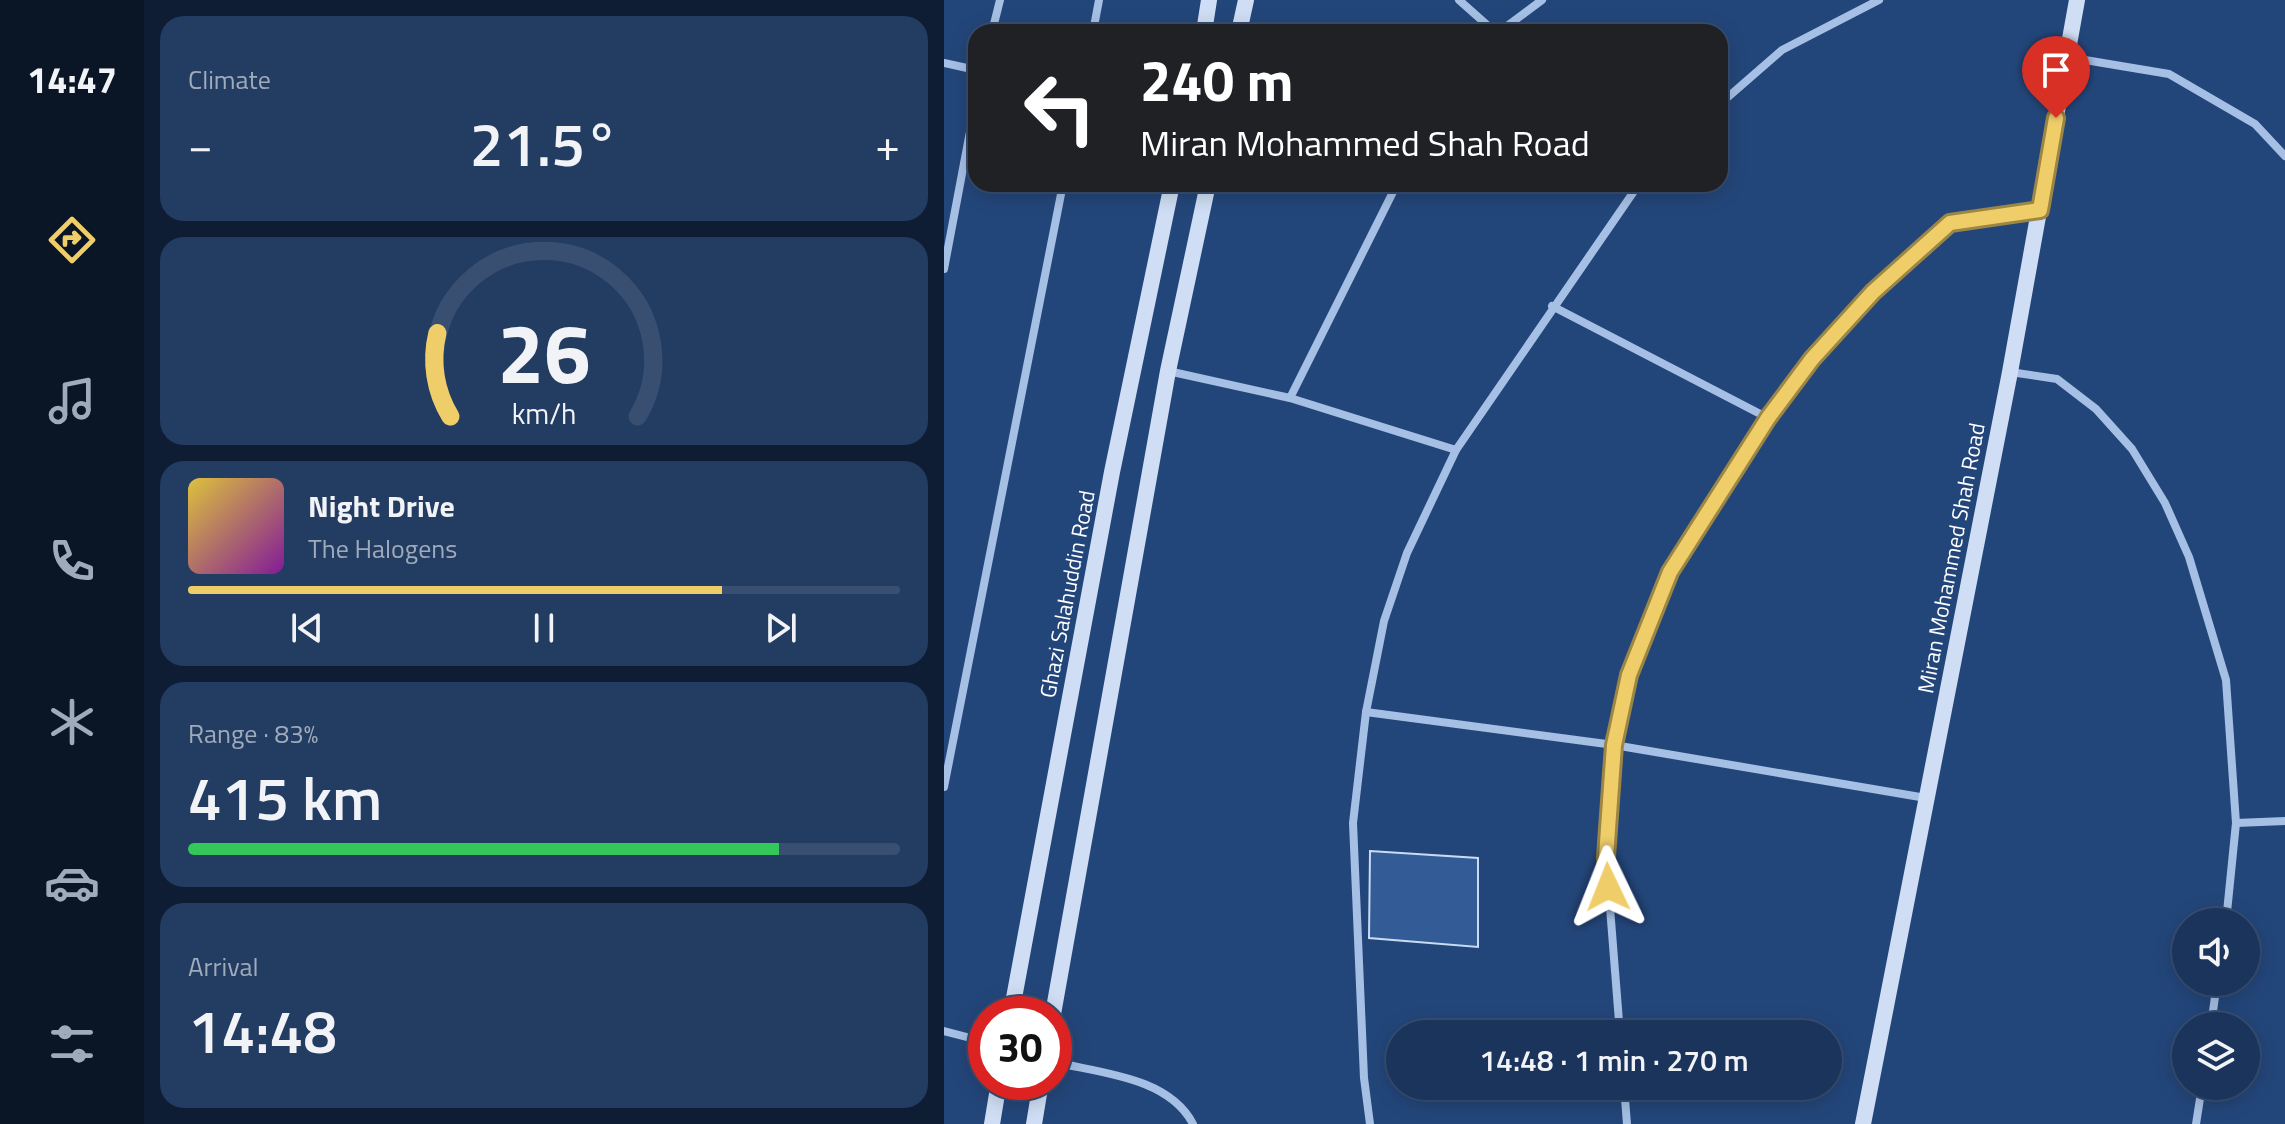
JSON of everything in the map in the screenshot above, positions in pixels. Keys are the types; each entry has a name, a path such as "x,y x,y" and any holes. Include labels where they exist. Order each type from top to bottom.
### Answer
{"street":[{"path":"994,24 1000,0"},
{"path":"1094,24 1099,0"},
{"path":"1205,24 1209,0"},
{"path":"1241,24 1246,0"},
{"path":"1459,0 1488,24"},
{"path":"1508,24 1542,0"},
{"path":"1728,97 1782,50 1879,0"},
{"name":"Miran Mohammed Shah Road","path":"1863,1124 2010,372 2077,0"},
{"path":"2067,57 2169,74 2255,124 2285,156"},
{"path":"944,63 968,68"},
{"path":"944,265 968,141"},
{"path":"944,787 1061,192"},
{"name":"Ghazi Salahuddin Road","path":"1014,996 1112,472 1170,192"},
{"path":"1056,996 1168,371 1206,192"},
{"path":"1290,398 1393,192"},
{"path":"1370,1124 1364,1078 1353,823 1366,712 1384,621 1402,566 1456,450 1552,306 1633,192"},
{"path":"1619,1020 1606,857 1614,745 1629,675 1670,572 1768,418 1812,359 1873,292 1950,223 2040,210"},
{"path":"1552,306 1768,418"},
{"path":"1168,371 1290,398 1456,450"},
{"path":"2010,372 2057,379 2096,409 2132,449 2165,503 2189,557 2226,680 2236,823 2227,908"},
{"path":"1366,712 1614,745 1927,798"},
{"path":"2236,823 2285,821"},
{"path":"944,1031 968,1037"},
{"path":"1072,1066 1149,1085 1186,1111 1193,1124"},
{"path":"992,1124 996,1100"},
{"path":"1034,1124 1038,1100"},
{"path":"1625,1100 1627,1124"},
{"path":"2196,1124 2200,1100"}],"building":[{"path":"1370,851 1478,858 1478,947 1369,938"}],"route":[{"path":"1608,887 1606,857 1614,745 1629,675 1670,572 1768,418 1812,359 1873,292 1950,223 2040,210 2056,118"}]}
